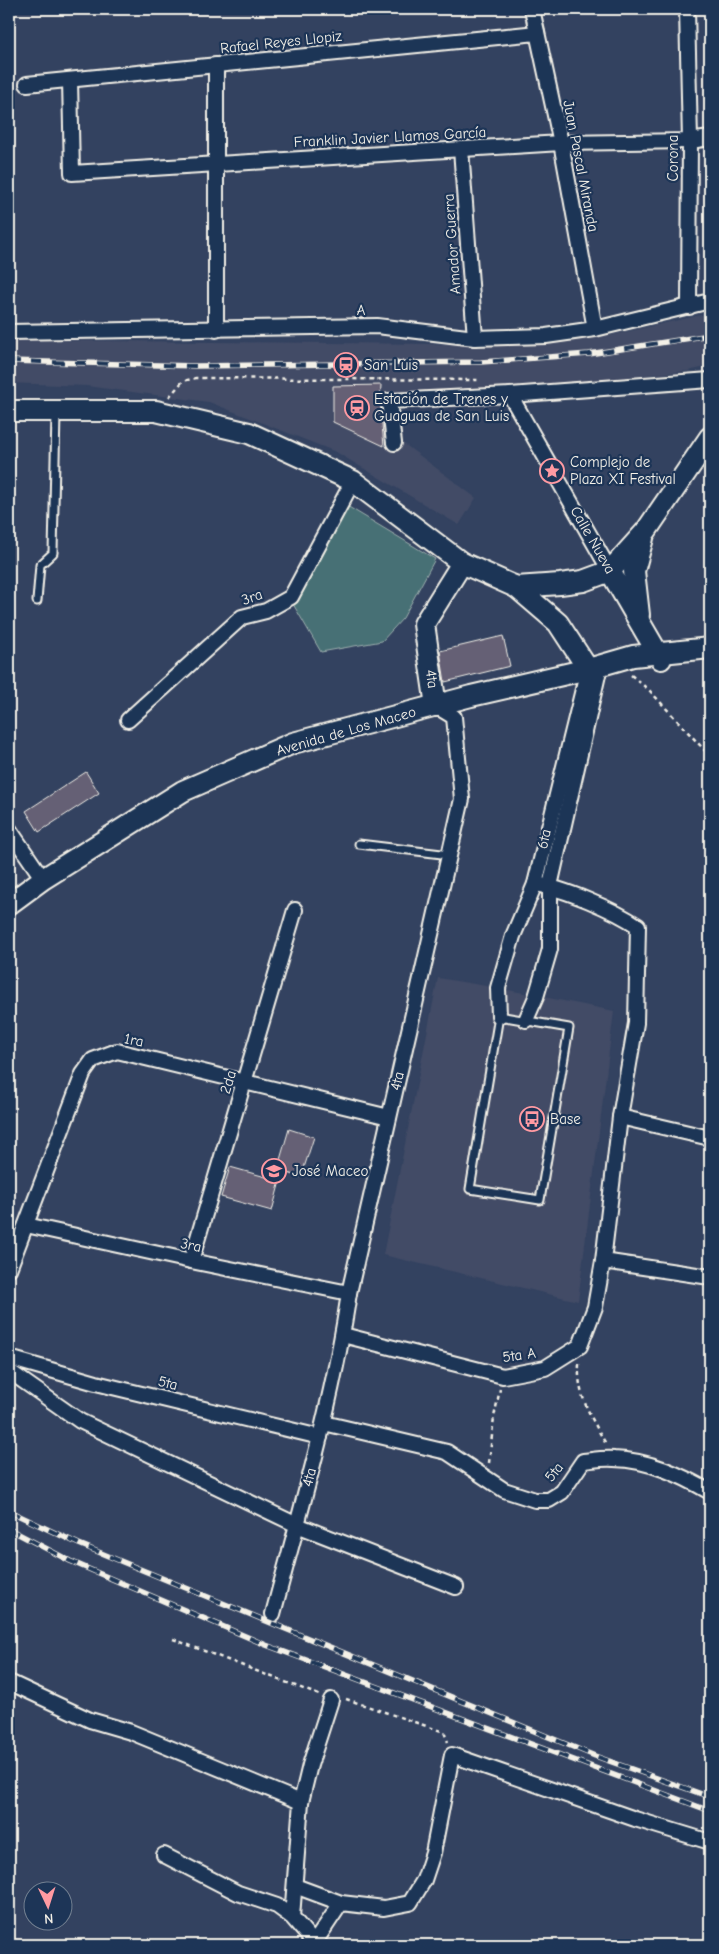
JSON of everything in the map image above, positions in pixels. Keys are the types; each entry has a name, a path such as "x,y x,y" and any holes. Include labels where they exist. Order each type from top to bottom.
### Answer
{"street":[{"name":"Juan Pascal Miranda","path":"532,9 561,143 595,329"},
{"name":"Corona","path":"687,9 690,141 689,307"},
{"name":"Rafael Reyes Llopiz","path":"27,84 537,33"},
{"path":"216,65 216,330"},
{"name":"Franklin Javier Llamos García","path":"70,80 72,173 561,143 690,141 710,138"},
{"name":"Amador Guerra","path":"461,149 475,338"},
{"name":"A","path":"9,332 377,326 475,338 546,336 595,329 710,301"},
{"path":"394,443 389,402 710,380"},
{"name":"Calle Nueva","path":"510,395 659,656"},
{"path":"9,411 156,411 249,433 353,481 462,563 516,587 558,623 602,666"},
{"path":"516,587 575,582 610,571 646,531 710,437"},
{"name":"3ra","path":"128,720 242,617 266,611 291,597 353,481"},
{"path":"640,624 634,570 639,548 646,531"},
{"name":"4ta","path":"273,1614 324,1423 343,1335 349,1293 462,799 454,717 436,706 424,624 462,563"},
{"name":"Avenida de Los Maceo","path":"659,656 710,648"},
{"name":"Avenida de Los Maceo","path":"9,904 43,879 183,791 293,743 602,666 633,656 659,656 710,662"},
{"name":"6ta","path":"499,1016 498,988 514,936 543,885 602,666"},
{"path":"9,829 43,879"},
{"path":"543,885 623,915 638,926 636,1023 620,1117 603,1261 594,1308 580,1346"},
{"name":"6ta","path":"526,1020 536,997 550,949 543,885"},
{"name":"2da","path":"191,1262 295,910"},
{"name":"1ra","path":"9,1269 83,1074 93,1060 117,1051 389,1118"},
{"path":"620,1117 710,1138"},
{"name":"3ra","path":"26,1226 191,1262 349,1293"},
{"path":"603,1261 710,1277"},
{"name":"5ta A","path":"343,1335 503,1376 545,1368 580,1346"},
{"name":"5ta","path":"9,1358 96,1383 320,1437"},
{"path":"9,1370 80,1421 297,1525 456,1587"},
{"name":"5ta","path":"324,1423 447,1452 504,1490 535,1500 549,1500 562,1492 583,1461 614,1458"},
{"path":"614,1458 671,1471 710,1492"},
{"path":"9,1682 90,1720 131,1732 301,1802"},
{"path":"292,1918 301,1802 310,1765 331,1700"},
{"path":"295,1886 341,1903 384,1908 410,1902 424,1880 433,1853 452,1755 635,1819 710,1842"},
{"path":"164,1855 238,1893 277,1906 292,1918 314,1944 341,1903"}],"lane":[{"path":"37,601 40,564 52,553 56,411"},
{"path":"358,844 450,855"},
{"path":"499,1016 569,1028 540,1200 470,1189 499,1016"}],"path":[{"path":"156,411 183,381 196,378 478,380"},
{"path":"602,666 650,691 710,756"},
{"path":"580,1346 578,1382 588,1414 614,1458"},
{"path":"488,1478 494,1417 503,1376"}],"shaded area":[{"path":"710,313 710,366 688,371 470,393 398,397 403,443 476,498 459,525 336,452 209,402 86,386 9,383 9,340 539,345 611,335"},
{"path":"438,978 614,1011 578,1301 383,1255"}],"green space":[{"path":"347,506 435,559 403,618 382,641 321,652 293,604"}],"building":[{"name":"Estación de Trenes y Guaguas de San Luis","path":"381,385 380,402 384,446 333,422 333,386"},
{"path":"503,636 510,666 445,682 440,651"},
{"path":"86,772 99,793 39,832 26,811"},
{"path":"289,1129 314,1137 301,1177 277,1170"},
{"path":"230,1167 280,1181 272,1211 221,1197"}],"railway":[{"path":"9,361 197,366 481,362 589,354 710,335"},
{"path":"9,1511 79,1544 595,1756 710,1797"},
{"path":"9,1529 70,1561 266,1645 710,1811"}],"place":[{"name":"San Luis","path":"346,365"},
{"name":"Estación de Trenes y Guaguas de San Luis","path":"357,408"},
{"name":"Complejo de Plaza XI Festival","path":"552,471"},
{"name":"Base","path":"532,1119"},
{"name":"José Maceo","path":"274,1171"}]}
